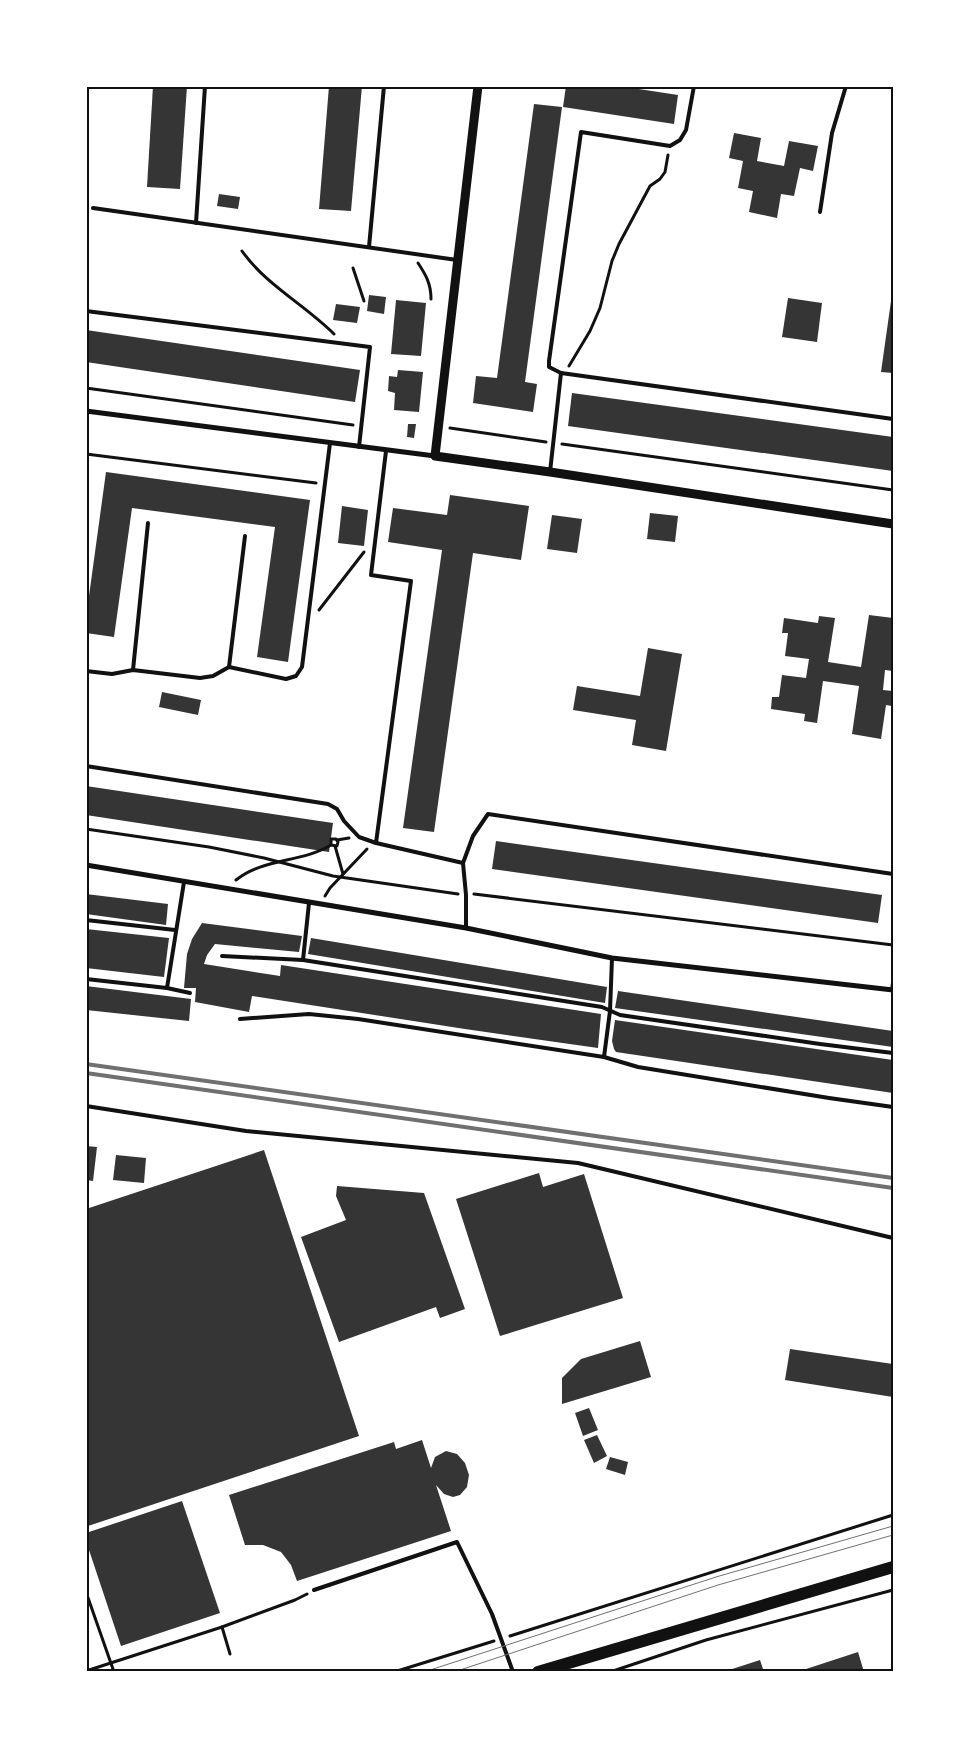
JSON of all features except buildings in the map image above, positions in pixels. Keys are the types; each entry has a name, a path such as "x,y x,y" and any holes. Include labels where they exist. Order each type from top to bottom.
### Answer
{"main road":[{"path":"538,1672 557,1669 893,1567"}],"street":[{"path":"435,456 478,86"},
{"path":"86,411 550,472 893,524"},
{"path":"86,865 309,904 466,928 612,958 892,990"}],"lane":[{"path":"196,223 205,86"},
{"path":"369,247 384,86"},
{"path":"694,86 686,130 680,140 670,146 580,132 549,367 561,373 893,419"},
{"path":"820,212 832,133 846,86"},
{"path":"93,208 457,260"},
{"path":"86,311 370,347 359,447"},
{"path":"550,472 561,373"},
{"path":"86,671 112,674 133,670 200,678 213,676 229,667 286,679 296,676 302,667 330,443"},
{"path":"376,843 411,581 370,574 386,451"},
{"path":"133,670 148,522"},
{"path":"229,667 245,536"},
{"path":"86,766 328,804 337,809 344,822 359,837 376,843 463,863"},
{"path":"466,928 466,895 463,863 473,836 488,814 893,874"},
{"path":"167,988 184,882"},
{"path":"303,960 309,904"},
{"path":"86,920 175,930"},
{"path":"222,956 303,960 602,1008 620,1015 639,1018 893,1053"},
{"path":"604,1057 610,1010 612,958"},
{"path":"86,979 167,988 190,993"},
{"path":"892,990 893,983"},
{"path":"240,1019 309,1014 358,1020 604,1057 638,1067 893,1107"},
{"path":"86,1106 246,1131 578,1163 893,1238"},
{"path":"314,1590 457,1542 485,1598 513,1672"}],"path":[{"path":"561,373 568,367 590,331 600,308 612,261 619,244 650,186 660,179 665,172 670,146"},
{"path":"242,251 256,269 314,315 345,344"},
{"path":"411,253 426,275 431,288 430,299"},
{"path":"353,268 364,301"},
{"path":"86,388 361,426"},
{"path":"438,426 893,490"},
{"path":"86,454 325,484"},
{"path":"308,624 375,536"},
{"path":"86,829 208,847 342,876 466,895 893,945"},
{"path":"320,905 330,888 363,852 376,843"},
{"path":"224,889 243,874 264,865 298,858 333,846 342,876"},
{"path":"394,1672 893,1515"},
{"path":"86,1671 222,1627 295,1600 314,1590"},
{"path":"610,1672 706,1640 893,1590"},
{"path":"86,1592 114,1672"},
{"path":"222,1627 230,1654"}],"tram line":[{"path":"424,1672 716,1577 893,1526"},
{"path":"454,1672 718,1585 893,1535"}],"railway":[{"path":"86,1064 893,1178"},
{"path":"86,1073 893,1188"}]}
